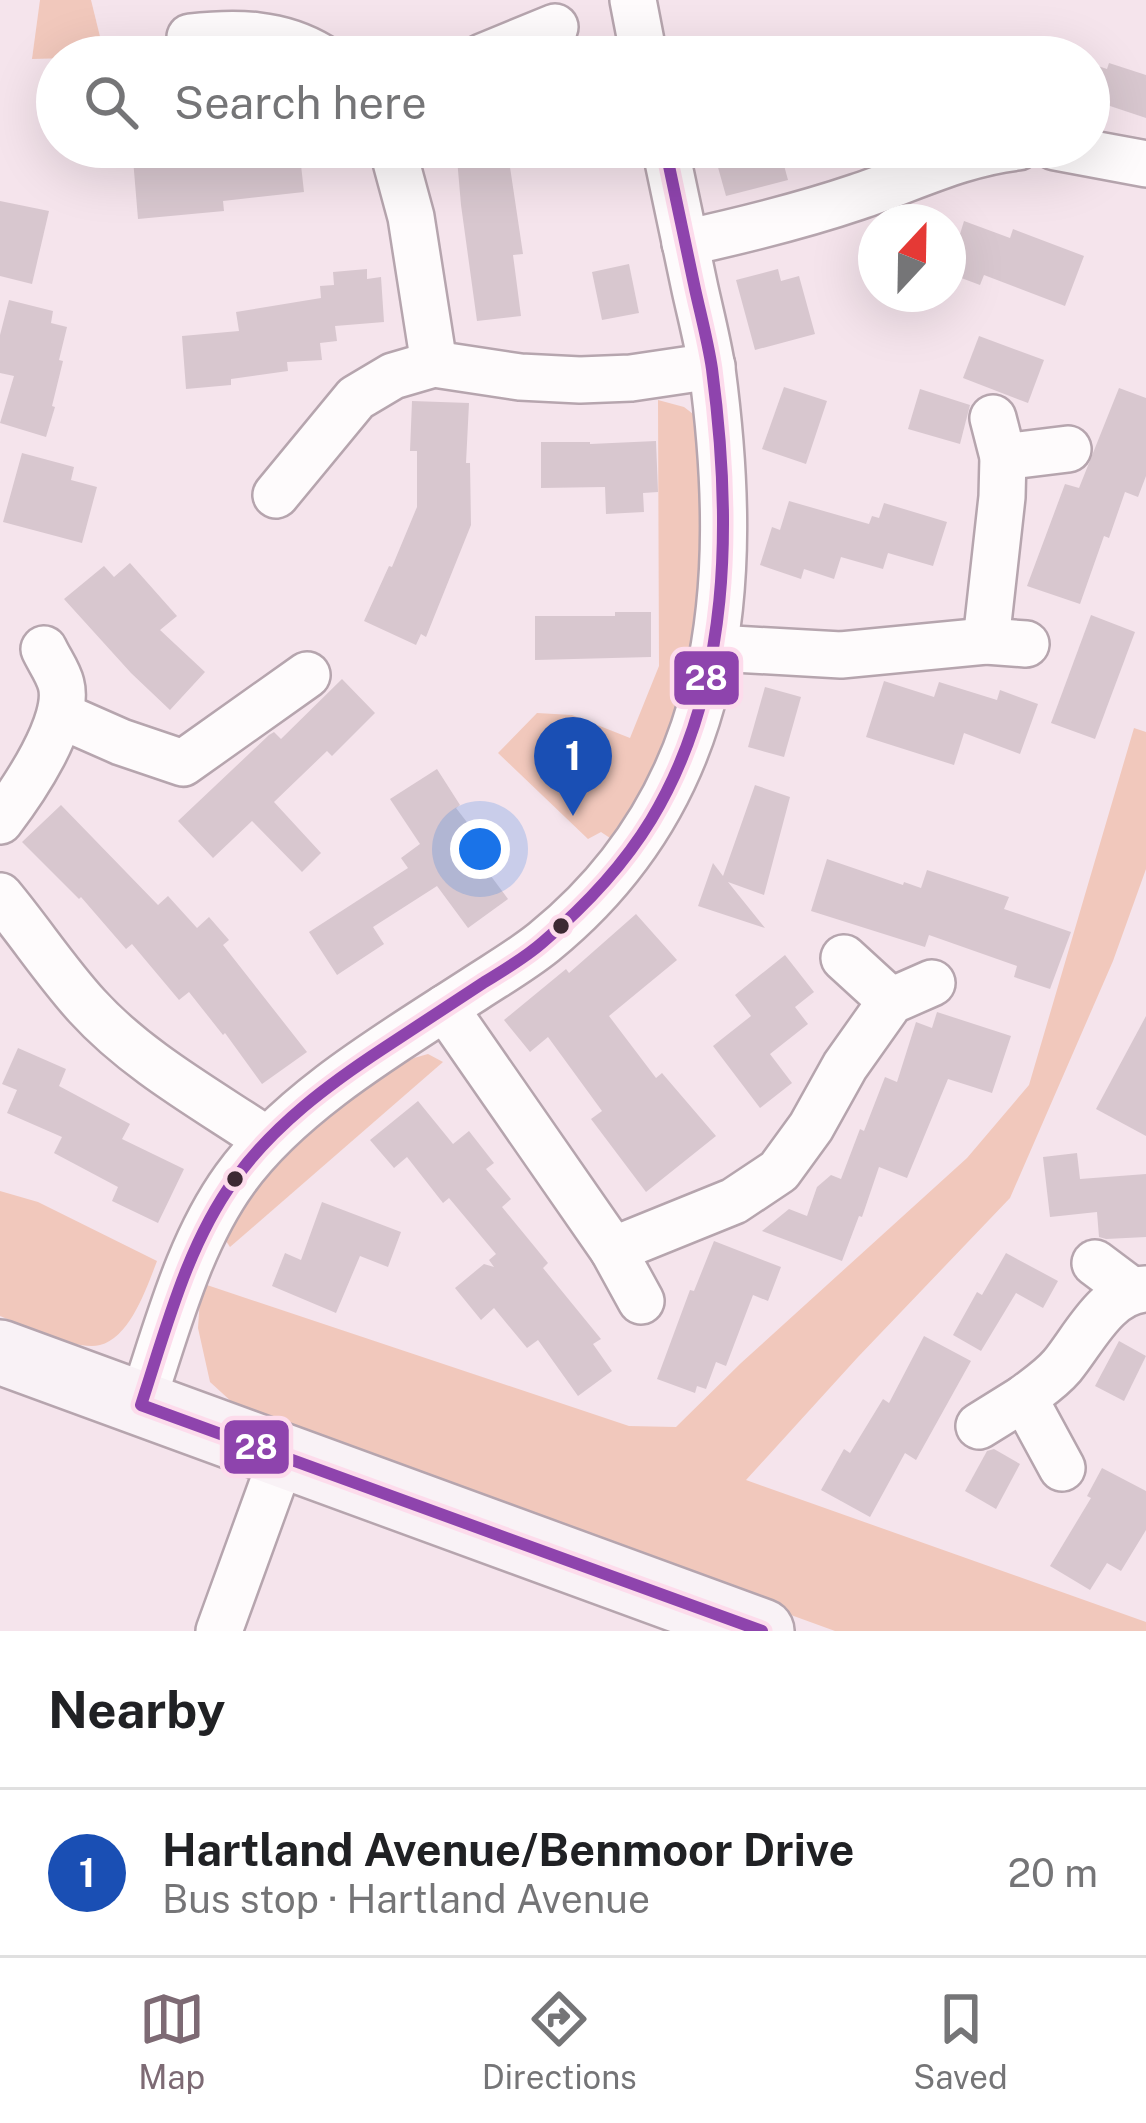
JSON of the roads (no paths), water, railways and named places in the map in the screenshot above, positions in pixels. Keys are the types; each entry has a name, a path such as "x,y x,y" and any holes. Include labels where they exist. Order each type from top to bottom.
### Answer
{"street":[{"path":"633,0 640,36"},
{"path":"533,36 555,27"},
{"path":"199,36 235,32 243,36"},
{"path":"1110,157 1146,164"},
{"path":"398,168 411,217 434,364"},
{"path":"141,1405 201,1238 234,1181 267,1140 314,1099 540,946 575,916 612,875 665,796 685,755 716,648 724,574 724,493 712,366 670,168"},
{"path":"686,243 796,218 934,168"},
{"path":"275,495 356,398 393,376 434,364 580,380 712,366"},
{"path":"716,648 841,655 1006,642 998,438 1068,449"},
{"path":"0,820 19,797 62,716 62,685 44,649"},
{"path":"62,716 183,764 307,676"},
{"path":"0,896 87,1006 122,1039 267,1140"},
{"path":"613,1250 734,1201 778,1171 811,1126 844,1066 912,992 844,958"},
{"path":"445,1008 613,1250 641,1301"},
{"path":"979,1426 1058,1371 1124,1281"},
{"path":"0,1352 762,1631"},
{"path":"1024,1398 1062,1468"},
{"path":"219,1631 284,1455"}],"place":[{"name":"Hartland Avenue/Benmoor Drive","path":"573,816"}]}
